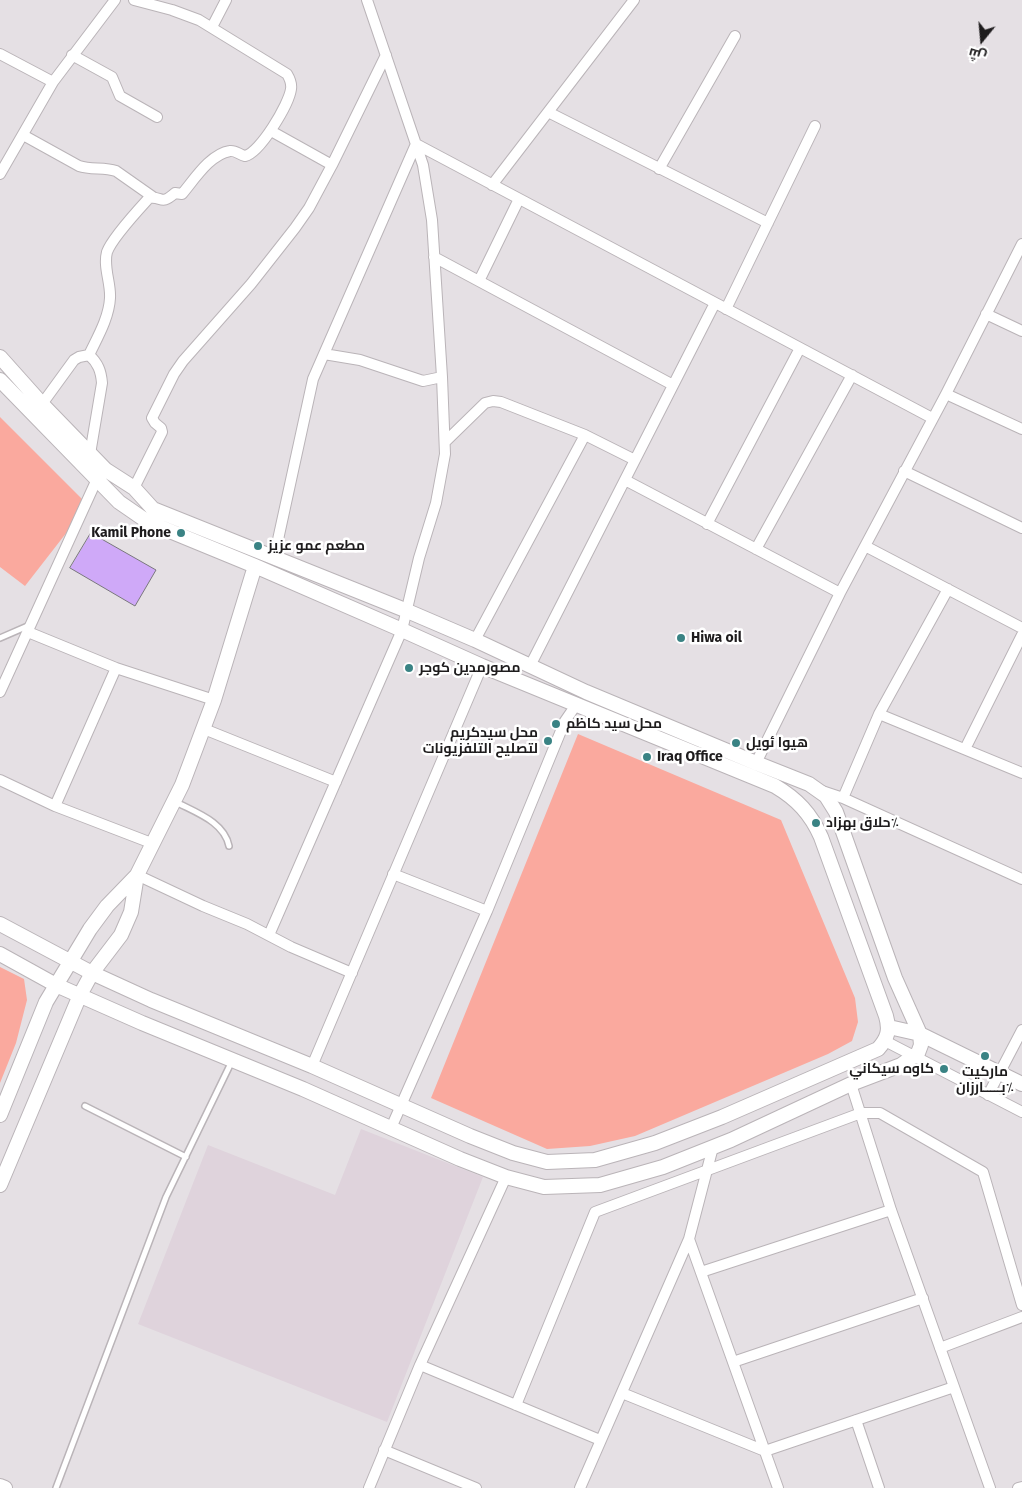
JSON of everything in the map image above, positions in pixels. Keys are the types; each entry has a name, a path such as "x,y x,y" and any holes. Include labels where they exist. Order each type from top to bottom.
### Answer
{"main road":[{"path":"0,358 106,470 134,488 152,509 406,610 586,692 809,784 819,790 836,812 895,978 920,1034 921,1045 915,1056 894,1069 851,1084 732,1140 663,1167 600,1185 544,1187 506,1177 460,1160 303,1089 232,1061 56,985 0,954"},
{"path":"0,380 119,502 148,522 255,566 576,706 775,786 798,802 815,824 821,837 889,1027 885,1041 878,1048 722,1117 655,1143 595,1160 547,1162 522,1156 470,1136 312,1066 151,1000 92,973 0,924"},
{"path":"0,1115 46,1002 90,929 107,906 137,875 182,785 214,700 255,566"},
{"path":"0,1185 80,995 92,973 121,935 131,912 137,875"},
{"path":"889,1027 920,1034 1022,1084"},
{"path":"0,1486 5,1488"}],"street":[{"path":"0,174 53,82 115,0"},
{"path":"23,135 79,166 116,171 153,197 164,200 175,193 182,194 208,163 228,151 233,151 241,156 249,155 263,141 271,131 291,91 289,78 286,74 212,27 186,14 134,0"},
{"path":"212,27 226,0"},
{"path":"269,935 402,630 436,503 445,454 432,220 423,165 367,0"},
{"path":"492,185 634,0"},
{"path":"659,169 735,36"},
{"path":"0,54 53,82"},
{"path":"72,55 112,77 120,96 157,116"},
{"path":"134,488 162,432 161,428 152,418 174,374 193,348 236,302 281,247 309,208 386,55"},
{"path":"548,112 768,223"},
{"path":"726,309 815,126"},
{"path":"271,131 332,165"},
{"path":"416,144 932,418"},
{"path":"274,558 313,379 416,144"},
{"path":"89,356 109,307 110,292 106,264 109,247 148,199 153,197"},
{"path":"479,281 520,199"},
{"path":"756,763 864,546 946,394 1022,244"},
{"path":"434,257 673,386"},
{"path":"530,666 715,303"},
{"path":"986,314 1022,331"},
{"path":"707,524 800,348"},
{"path":"324,354 360,360 423,381 442,377"},
{"path":"42,404 69,364 79,357 89,356 96,362 102,383 90,454"},
{"path":"756,549 852,375"},
{"path":"946,394 1022,429"},
{"path":"445,442 485,403 493,401 501,402 585,435 635,460"},
{"path":"475,640 585,435"},
{"path":"904,471 1022,528"},
{"path":"0,692 97,479"},
{"path":"625,480 840,593"},
{"path":"864,546 1022,628"},
{"path":"843,798 879,714 948,589"},
{"path":"30,628 116,668 214,700"},
{"path":"965,749 1022,635"},
{"path":"312,1066 482,666"},
{"path":"55,806 116,668"},
{"path":"391,1128 487,910 564,721 576,706"},
{"path":"879,714 1022,773"},
{"path":"204,729 336,782"},
{"path":"0,780 55,806 154,844"},
{"path":"819,790 843,798 1022,879"},
{"path":"394,874 487,910"},
{"path":"137,875 269,935 291,947 352,973"},
{"path":"988,1095 1022,1030"},
{"path":"885,1041 1022,1112"},
{"path":"851,1084 891,1210 990,1488"},
{"path":"516,1405 594,1212 708,1168 861,1113 880,1113 983,1172 1022,1305"},
{"path":"580,1488 689,1239 713,1147"},
{"path":"369,1488 420,1365 506,1177"},
{"path":"701,1272 891,1210"},
{"path":"689,1239 778,1488"},
{"path":"733,1362 922,1298"},
{"path":"940,1348 1022,1317"},
{"path":"420,1365 600,1440"},
{"path":"622,1393 765,1451 954,1387"},
{"path":"856,1420 879,1488"},
{"path":"384,1450 476,1488"},
{"path":"1018,1488 1022,1487"}],"lane":[{"path":"0,638 30,628"},
{"path":"174,801 215,823 227,836 229,846"},
{"path":"56,1488 166,1197 232,1061"},
{"path":"86,1106 186,1157"}],"shaded area":[{"path":"0,417 88,505 25,586 0,567"},
{"path":"578,734 781,820 855,998 858,1022 852,1041 828,1054 635,1136 590,1146 547,1149 431,1098"},
{"path":"0,967 24,979 27,1000 16,1043 0,1083"},
{"path":"361,1129 483,1177 387,1422 138,1324 208,1145 335,1195"}],"building":[{"path":"91,533 156,570 135,606 70,568"}],"place":[{"name":"Kamil Phone","path":"181,533"},
{"name":"مطعم عمو عزيز","path":"258,546"},
{"name":"Hiwa oil","path":"681,638"},
{"name":"مصورمدین كوجر","path":"409,668"},
{"name":"محل سيد كاظم","path":"556,724"},
{"name":"محل سيدكريم لتصليح التلفزيونات","path":"548,741"},
{"name":"هيوا ئويل","path":"736,743"},
{"name":"Iraq Office","path":"647,757"},
{"name":"حلاق بهزاد٪","path":"816,823"},
{"name":"ماركیت بـــــارزان٪","path":"985,1056"},
{"name":"كاوه سيكاني","path":"944,1069"}]}
